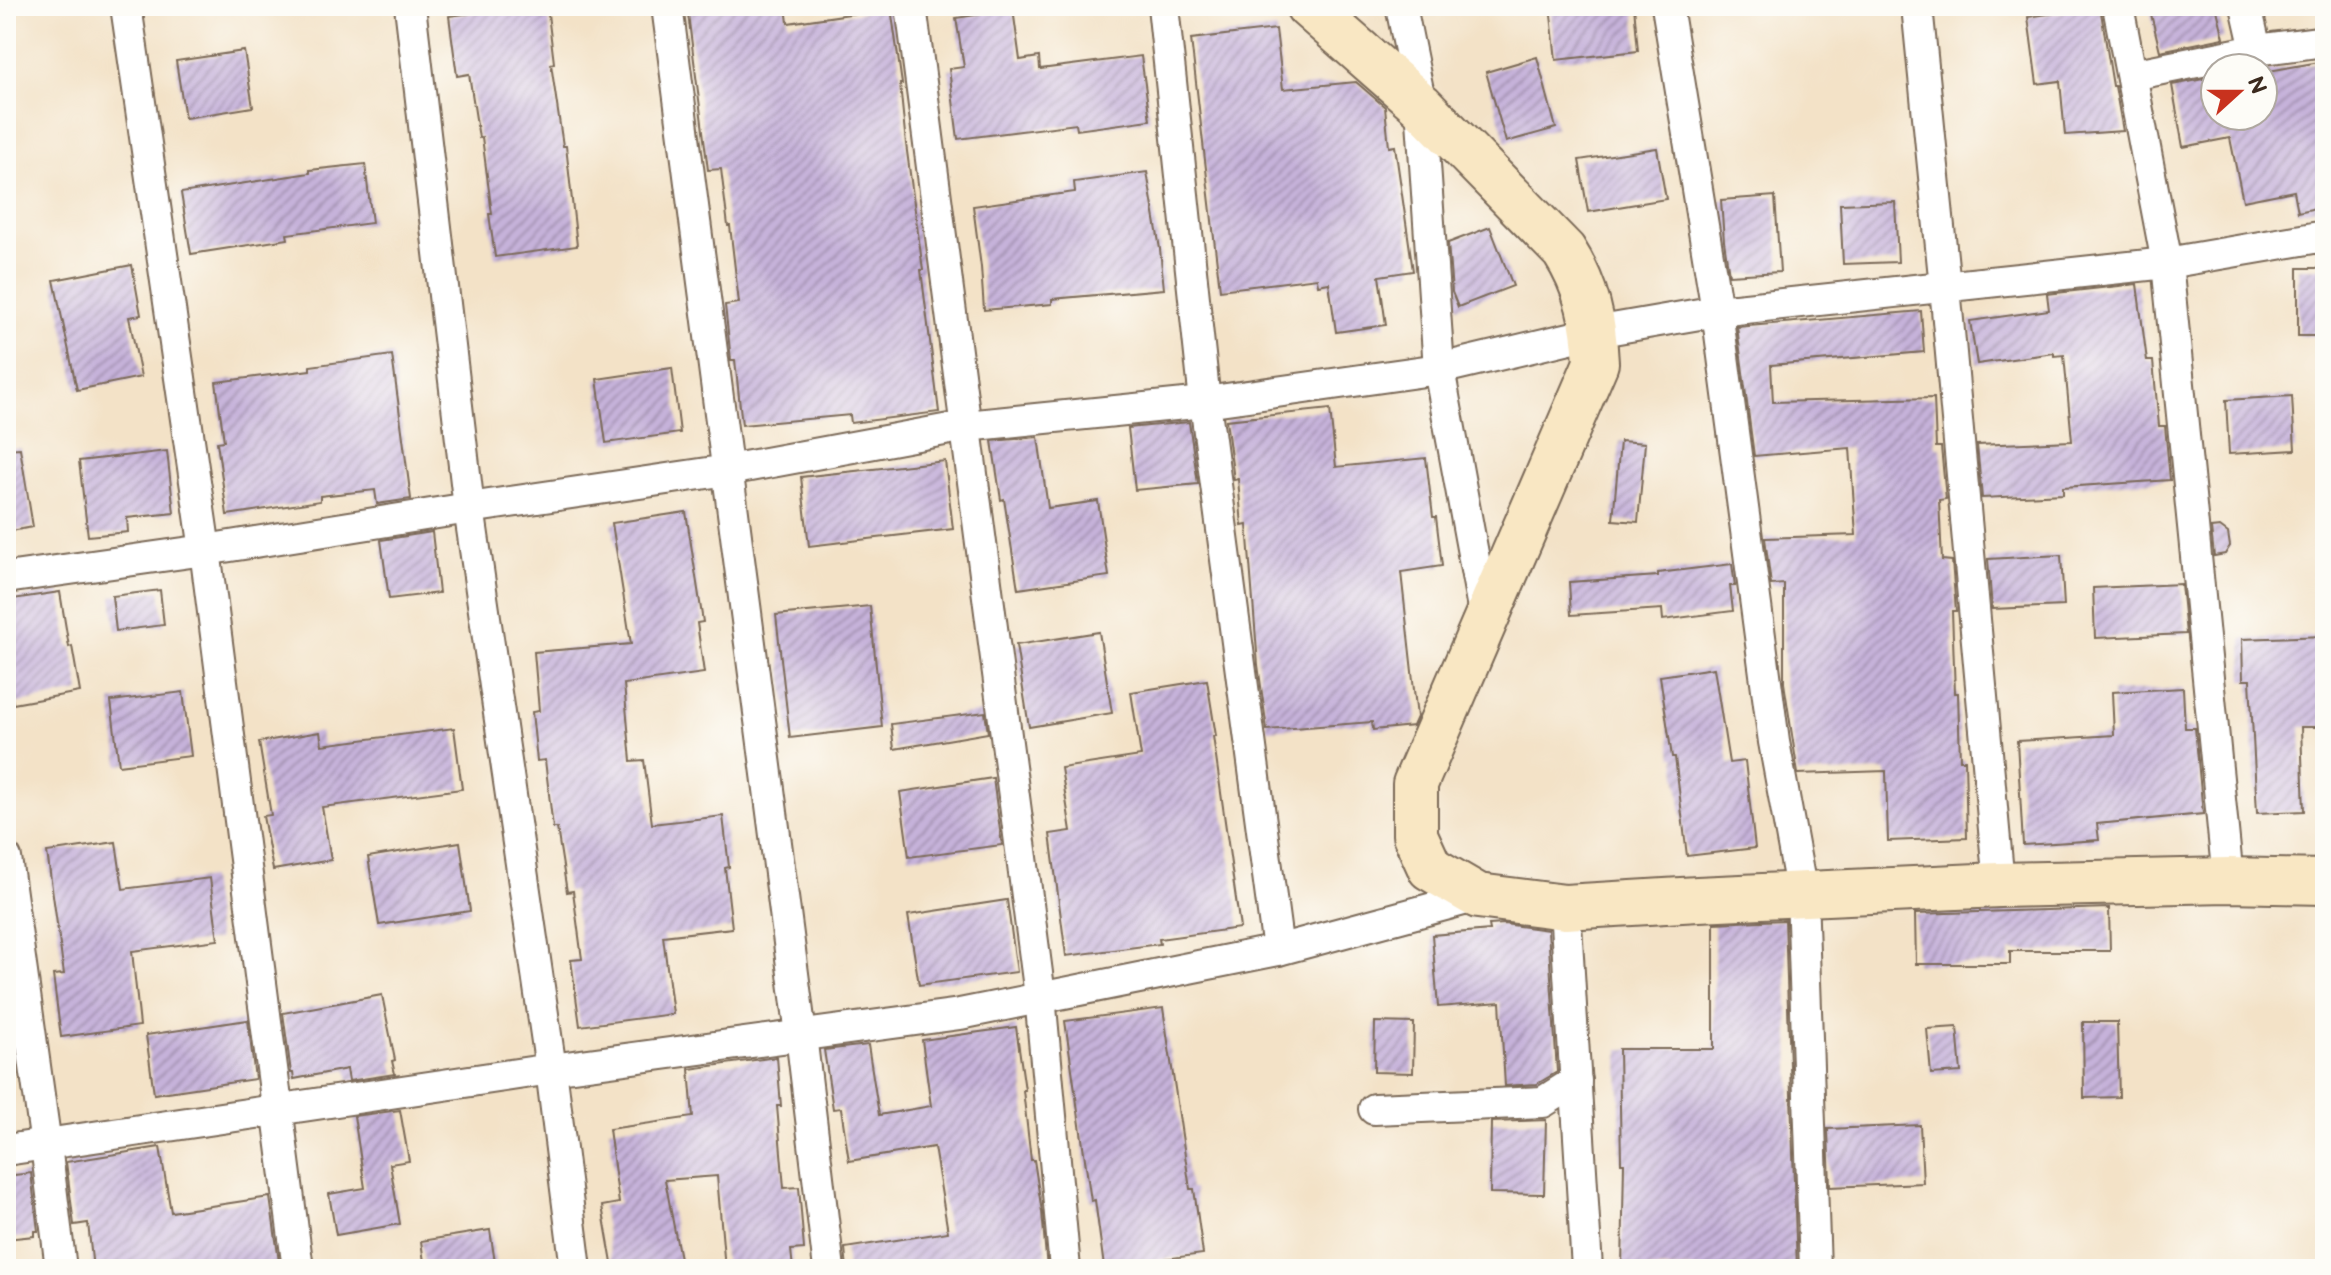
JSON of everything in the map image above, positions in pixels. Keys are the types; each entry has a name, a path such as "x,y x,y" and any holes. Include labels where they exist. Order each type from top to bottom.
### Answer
{"street":[{"path":"126,6 205,550 298,1269"},
{"path":"410,6 469,508 551,1069 576,1269"},
{"path":"667,6 829,1269"},
{"path":"911,6 1040,996 1065,1269"},
{"path":"1163,6 1205,402 1278,950"},
{"path":"1308,6 1421,105 1564,251 1578,273 1595,332 1596,363 1415,784 1415,835 1430,868 1478,896"},
{"path":"1401,6 1421,105 1439,369 1485,619"},
{"path":"1667,6 1717,311 1774,742 1802,894 1815,1269"},
{"path":"1917,6 1999,885"},
{"path":"2118,6 2167,263 2228,880"},
{"path":"2246,6 2256,50"},
{"path":"2132,75 2256,50 2325,41"},
{"path":"6,578 728,470 966,426 1205,402 1439,369 1595,332 1717,311 2167,263 2325,236"},
{"path":"6,858 61,1269"},
{"path":"6,1150 276,1108 960,1014 1278,950 1478,896 1565,907 1999,885 2228,880 2325,882"},
{"path":"1565,907 1587,1269"},
{"path":"1374,1109 1543,1102 1576,1081"}],"building":[{"path":"522,6 547,6 554,63 551,64 563,146 566,146 577,246 495,257 482,137 479,138 469,74 457,76 449,16"},
{"path":"687,6 786,6 788,23 891,8 939,412 851,423 850,415 742,425 725,305 739,303 730,226 721,169 708,170"},
{"path":"1550,6 1634,6 1638,51 1556,60"},
{"path":"2100,6 2123,131 2065,135 2060,81 2037,84 2028,17"},
{"path":"2149,6 2216,6 2224,38 2160,51"},
{"path":"1013,9 1020,60 1039,57 1040,69 1141,56 1150,120 1077,130 1076,124 958,139 949,69 964,67 956,18"},
{"path":"1276,29 1283,89 1356,82 1385,107 1389,147 1395,146 1413,271 1379,276 1386,325 1336,332 1329,283 1318,285 1317,278 1220,290 1191,39"},
{"path":"244,51 253,107 185,118 176,61"},
{"path":"1537,57 1556,128 1506,142 1486,72"},
{"path":"2325,61 2325,206 2298,212 2294,191 2243,201 2230,138 2183,147 2172,85 2199,80 2199,132 2279,132 2279,69"},
{"path":"1657,148 1666,199 1588,212 1579,160"},
{"path":"365,164 372,223 287,234 288,239 191,254 181,193 310,173 310,170"},
{"path":"1147,172 1164,289 1052,299 1052,304 984,310 973,206 1075,192 1074,182"},
{"path":"1775,196 1780,272 1729,275 1721,200"},
{"path":"1895,202 1898,262 1843,264 1840,204"},
{"path":"1490,227 1513,286 1458,307 1452,292 1448,243"},
{"path":"132,265 141,315 129,317 141,377 77,390 54,280"},
{"path":"2298,268 2325,268 2325,336 2298,336"},
{"path":"2137,284 2147,361 2153,361 2159,426 2165,426 2170,480 2063,487 2063,494 1982,498 1977,445 2072,441 2064,355 2054,356 2054,353 1977,364 1970,321 2049,310 2047,294"},
{"path":"1921,311 1924,352 1771,365 1773,402 1934,398 1936,447 1941,447 1946,499 1939,500 1942,560 1952,561 1956,611 1952,611 1955,693 1958,693 1960,760 1965,760 1967,838 1888,841 1886,771 1798,774 1784,683 1784,584 1771,585 1765,538 1856,535 1850,448 1754,456 1737,327"},
{"path":"392,355 411,499 377,504 375,490 320,496 320,501 227,515 217,442 224,441 216,382"},
{"path":"672,368 680,433 606,443 597,379"},
{"path":"2292,396 2295,450 2229,454 2226,400"},
{"path":"1330,409 1336,467 1426,458 1442,566 1401,572 1417,717 1413,726 1373,730 1372,722 1267,730 1258,665 1247,525 1242,526 1238,479 1234,480 1226,420"},
{"path":"1189,422 1198,484 1135,490 1128,428"},
{"path":"1038,437 1048,508 1098,501 1109,576 1018,589 992,441"},
{"path":"1620,441 1645,443 1638,522 1613,520"},
{"path":"20,448 33,527 6,532 6,449"},
{"path":"167,451 174,513 127,518 128,532 88,536 79,461"},
{"path":"945,461 953,529 809,546 801,477"},
{"path":"686,512 703,622 697,623 704,673 624,684 631,761 644,760 652,824 723,816 732,928 663,936 673,1014 580,1026 571,960 582,959 573,891 567,892 557,828 553,828 545,760 537,761 532,712 539,711 534,652 631,644 612,523"},
{"path":"2220,527 2228,533 2230,546 2225,554 2214,556 2211,528"},
{"path":"432,532 439,593 389,599 381,540"},
{"path":"2061,555 2064,606 1992,609 1988,559"},
{"path":"1732,564 1735,586 1730,586 1733,611 1663,620 1662,609 1571,615 1569,582 1658,576 1658,573"},
{"path":"2181,584 2186,634 2095,638 2093,588"},
{"path":"160,590 164,625 116,631 112,596"},
{"path":"60,592 80,692 13,704 6,663 6,658 11,657 6,600"},
{"path":"870,606 882,727 790,738 776,615"},
{"path":"1099,632 1112,713 1029,727 1016,645"},
{"path":"2325,636 2325,727 2301,727 2304,811 2257,813 2250,680 2243,680 2242,639"},
{"path":"1714,668 1729,763 1745,761 1755,848 1687,856 1675,757 1672,757 1660,676"},
{"path":"1207,680 1240,928 1159,939 1160,944 1066,956 1050,834 1071,831 1061,768 1141,756 1131,692"},
{"path":"2183,688 2185,728 2195,728 2203,814 2097,824 2099,840 2023,845 2017,741 2114,735 2112,692"},
{"path":"183,692 191,756 119,765 111,701"},
{"path":"985,712 988,733 894,749 891,724"},
{"path":"454,728 462,789 322,807 331,860 273,870 263,816 271,815 259,742 320,732 322,745"},
{"path":"993,778 1002,845 909,857 900,792"},
{"path":"116,842 123,889 210,878 218,940 132,951 140,1026 61,1037 53,975 64,974 47,852"},
{"path":"460,842 470,911 379,925 368,857"},
{"path":"1007,900 1017,972 919,985 908,915"},
{"path":"2109,908 2110,951 2010,951 2010,964 1916,964 1915,914"},
{"path":"1785,920 1797,1269 1622,1269 1624,1163 1621,1163 1619,1049 1714,1049 1714,923"},
{"path":"1489,925 1548,930 1557,1072 1537,1084 1505,1086 1500,1002 1438,1007 1432,935 1490,930"},
{"path":"382,995 395,1074 349,1081 347,1069 294,1079 283,1013"},
{"path":"1163,1008 1203,1254 1104,1267 1095,1200 1091,1201 1065,1021"},
{"path":"248,1020 255,1079 154,1094 146,1035"},
{"path":"1375,1022 1414,1023 1413,1073 1374,1072"},
{"path":"2083,1022 2117,1022 2119,1097 2084,1098"},
{"path":"1016,1027 1047,1269 847,1269 845,1248 948,1232 934,1147 849,1161 841,1108 833,1109 824,1050 868,1045 879,1115 931,1106 922,1040"},
{"path":"1957,1027 1961,1072 1931,1074 1927,1029"},
{"path":"777,1057 781,1106 777,1106 784,1188 799,1187 804,1249 791,1250 793,1269 725,1269 717,1176 665,1180 682,1269 613,1269 602,1206 619,1203 609,1129 693,1117 689,1069"},
{"path":"400,1110 409,1161 390,1164 400,1224 336,1235 329,1194 365,1188 354,1116"},
{"path":"1546,1120 1544,1194 1490,1193 1491,1122"},
{"path":"1920,1125 1923,1183 1830,1187 1828,1129"},
{"path":"160,1147 171,1212 270,1197 280,1269 184,1269 183,1264 141,1269 93,1269 88,1223 74,1225 66,1162"},
{"path":"31,1173 38,1231 34,1231 34,1236 6,1239 6,1176"},
{"path":"490,1230 496,1269 425,1269 421,1241"}]}
